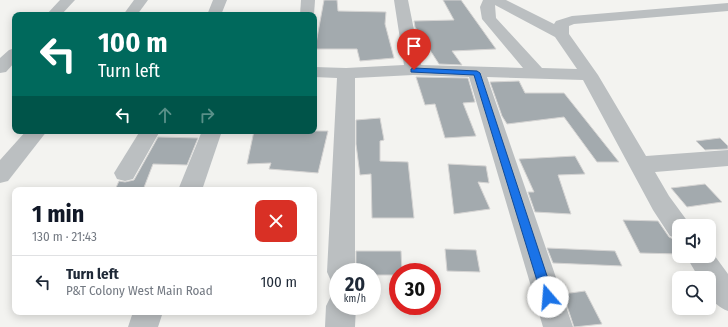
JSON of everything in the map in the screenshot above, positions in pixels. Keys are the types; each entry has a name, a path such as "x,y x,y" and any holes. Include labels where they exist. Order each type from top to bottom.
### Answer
{"street":[{"path":"56,12 68,0"},
{"path":"132,12 141,0"},
{"path":"215,12 220,0"},
{"path":"307,12 308,0"},
{"path":"401,0 414,70"},
{"path":"490,0 488,7 490,19 537,73"},
{"path":"495,0 561,34 589,75 661,203 673,219"},
{"path":"561,34 561,24 572,20 728,7"},
{"path":"0,69 12,56"},
{"path":"0,69 12,70"},
{"path":"317,72 346,73 414,70 589,75"},
{"path":"342,263 346,73"},
{"path":"477,73 558,327"},
{"path":"0,175 34,134"},
{"path":"125,173 148,134"},
{"path":"191,187 211,134"},
{"path":"640,166 728,158"},
{"path":"704,263 728,297"},
{"path":"143,327 147,315"},
{"path":"340,327 341,315"}],"building":[{"path":"324,0 337,0 338,11 386,12 385,24 394,58 360,61 357,49 317,49 317,38"},
{"path":"443,0 461,0 496,49 452,51 462,65 439,64 415,27 414,21 454,20"},
{"path":"416,77 468,78 475,102 463,103 476,136 445,138 435,104 425,105"},
{"path":"519,81 525,93 564,93 619,162 597,162 564,117 507,124 502,116 490,82"},
{"path":"380,118 384,140 380,141 380,161 408,162 414,218 372,218 371,174 360,175 356,144 356,120"},
{"path":"317,131 328,131 318,173 269,169 271,163 247,164 253,134 317,134"},
{"path":"158,137 198,138 187,165 153,164 144,187 116,187 119,181 125,182 134,180"},
{"path":"720,138 728,146 728,149 705,150 696,141"},
{"path":"575,156 585,174 558,175 571,214 535,212 528,192 534,192 519,159"},
{"path":"448,164 486,166 489,183 478,182 490,209 454,214"},
{"path":"705,184 722,202 687,207 671,188"},
{"path":"623,220 658,221 669,237 672,238 672,254 640,253"},
{"path":"547,248 615,251 622,266 553,263"},
{"path":"445,249 476,250 480,272 447,271"},
{"path":"356,251 401,251 402,263 389,263 389,275 381,275 381,263 356,263"},
{"path":"585,291 602,324 574,327 563,294"}],"route":[{"path":"414,70 477,73 548,297"}]}
